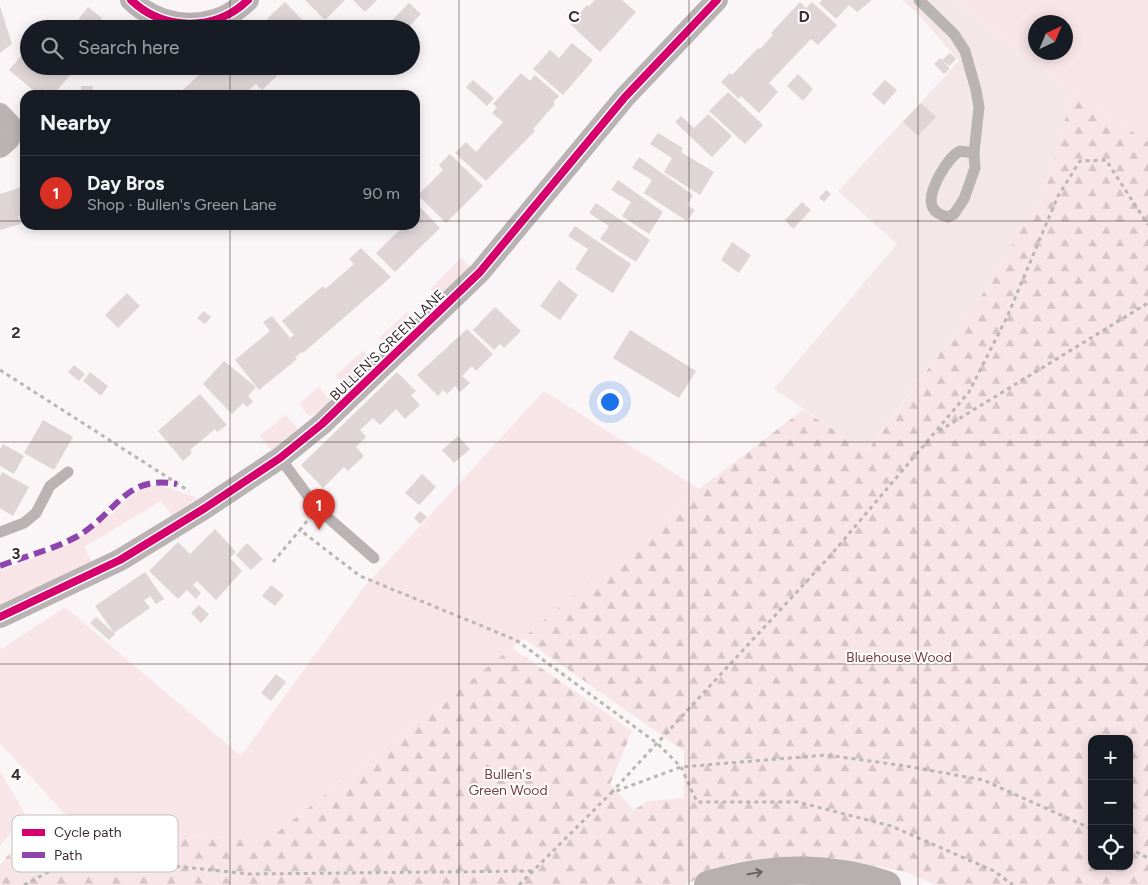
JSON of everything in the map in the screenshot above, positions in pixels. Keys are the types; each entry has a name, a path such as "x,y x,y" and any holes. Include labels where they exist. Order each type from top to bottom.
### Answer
{"highway":[{"path":"708,885 738,876 771,871 803,870 833,872 888,885"}],"street":[{"path":"131,0 154,16 164,20"},
{"path":"216,20 238,10 248,0"},
{"name":"BULLEN'S GREEN LANE","path":"0,617 120,560 205,508 280,458 361,388 480,272 624,97 717,0"},
{"path":"0,114 13,128 9,140 0,147"}],"lane":[{"path":"919,0 954,34 965,50 979,107 974,154 975,168 964,199 954,214 948,217 938,214 932,208 933,190 948,160 960,151 974,154"},
{"path":"280,458 317,508 374,558"},
{"path":"0,532 24,523 36,513 50,486 68,472"}],"path":[{"path":"519,885 658,744 830,556 969,392 1007,317 1058,196 1080,161 1106,160 1148,225"},
{"path":"936,433 1148,303"},
{"path":"0,370 194,493"},
{"path":"273,562 317,508"},
{"path":"300,530 360,576 516,640 658,744 681,767 697,802 798,802 891,826 994,871 1013,885"},
{"path":"611,793 681,767 826,755 906,766 983,780 1088,827"},
{"path":"1133,850 1148,858"},
{"path":"178,867 249,874 534,871"},
{"path":"24,885 48,872"}],"shaded area":[{"path":"902,0 953,0 1028,58 1028,60 1031,60 1073,92 1045,191 977,303 866,451 774,389 897,244 838,191 959,61 918,14"}],"green space":[{"path":"954,0 1148,0 1148,142 1073,92 1032,60 1073,60 1073,15 1028,15 1028,57"},
{"name":"Bluehouse Wood","path":"1073,92 1148,142 1148,885 936,885 906,872 836,858 733,863 684,885 0,885 0,865 12,852 12,872 178,872 178,834 266,841 512,648 632,731 610,784 634,810 648,801 684,798 684,751 523,638 699,489 803,410 867,451 977,303 1045,191"},
{"path":"461,258 471,268 440,299 430,289"},
{"path":"407,312 416,323 388,348 379,338"},
{"path":"363,351 373,360 373,364 351,384 344,386 336,375"},
{"path":"319,387 329,400 322,410 309,416 299,404"},
{"path":"544,391 699,489 512,648 266,841 178,834 178,815 66,815 0,743 0,650 65,607 241,756 365,586"},
{"path":"286,415 297,428 297,432 275,449 270,449 259,436"},
{"path":"160,485 198,498 172,515 161,501 84,547 92,562 0,604 0,571 72,543 112,514 133,494 145,487"},
{"path":"0,771 25,814 12,815 12,831 0,846"}],"building":[{"path":"305,0 345,0 325,20"},
{"path":"353,0 377,0 365,12"},
{"path":"595,0 622,0 636,12 600,52 570,24 587,5 589,6"},
{"path":"822,0 872,0 857,12 849,5 836,19 819,3"},
{"path":"285,2 302,20 266,20"},
{"path":"800,2 806,8 812,2 837,25 818,45 811,39 769,83 778,92 759,113 741,96 739,99 721,82 730,73 732,75 758,48 760,49 773,35 771,33"},
{"path":"409,3 421,14 415,20 392,20"},
{"path":"0,6 12,44 0,53"},
{"path":"88,7 102,18 100,20 78,20"},
{"path":"572,43 593,60 563,95 533,69 550,50 559,58"},
{"path":"950,53 956,59 949,66 942,60"},
{"path":"20,57 20,75 70,75 57,90 33,90 9,70"},
{"path":"940,58 950,69 944,74 934,64"},
{"path":"521,73 530,81 535,75 559,96 553,102 555,104 533,129 535,131 486,181 455,153 466,142 476,152 503,122 492,113 497,107 493,104"},
{"path":"798,74 813,89 803,101 787,86"},
{"path":"199,75 277,76 262,90 256,84 248,90 183,90"},
{"path":"473,80 494,98 487,106 466,87"},
{"path":"885,80 897,90 884,105 872,94"},
{"path":"81,86 93,86 93,90 81,90"},
{"path":"728,92 763,125 745,144 709,111"},
{"path":"921,103 936,117 918,136 903,122"},
{"path":"708,114 732,136 712,157 675,122 681,116 694,128"},
{"path":"658,133 683,148 681,152 714,172 700,195 664,172 672,158 650,144"},
{"path":"450,154 483,186 446,223 420,197 420,193 443,170 439,165"},
{"path":"639,157 693,195 687,205 695,210 687,221 644,193 652,180 632,168"},
{"path":"618,180 663,212 649,234 622,216 631,202 611,190"},
{"path":"20,188 20,215 18,216 20,224 0,230 0,194"},
{"path":"826,190 831,194 824,202 819,198"},
{"path":"802,202 811,210 793,229 785,220"},
{"path":"596,203 650,240 636,262 600,239 609,226 589,213"},
{"path":"420,207 440,228 395,272 376,253 400,230 420,230"},
{"path":"575,226 631,264 613,293 575,269 588,249 568,236"},
{"path":"732,242 751,255 739,273 721,260"},
{"path":"361,248 391,277 303,353 292,340 302,352 295,357 297,359 259,390 235,360 270,331 263,322 272,316 290,338 294,335 282,321 323,286 325,289 354,264 349,259"},
{"path":"559,280 578,295 560,320 540,306"},
{"path":"127,293 140,306 118,328 105,315"},
{"path":"495,307 521,331 504,348 500,344 494,350 473,330"},
{"path":"204,311 211,317 205,324 197,318"},
{"path":"467,329 493,354 476,371 472,366 462,376 470,383 460,392 455,386 447,394 443,390 438,396 417,375"},
{"path":"630,330 696,371 679,398 613,358"},
{"path":"224,361 256,387 248,396 253,401 247,407 243,403 232,414 203,384"},
{"path":"74,365 85,374 79,381 68,372"},
{"path":"90,372 108,386 101,396 83,381"},
{"path":"397,372 416,391 411,395 420,405 405,419 396,409 380,425 373,418 360,430 366,437 356,447 364,456 348,471 344,467 323,488 301,465"},
{"path":"200,394 227,425 217,432 215,429 190,450 192,453 183,461 158,431"},
{"path":"43,420 73,437 54,470 24,453"},
{"path":"458,436 470,449 454,463 442,450"},
{"path":"3,444 24,456 14,474 0,466 0,449"},
{"path":"2,472 29,487 13,516 0,508 0,476"},
{"path":"422,474 436,487 419,505 405,493"},
{"path":"420,511 427,517 420,524 414,518"},
{"path":"215,529 236,552 230,558 242,571 216,600 197,581 193,585 201,593 196,599 187,590 178,599 149,571 178,542 190,554"},
{"path":"247,543 263,559 251,570 236,555"},
{"path":"145,572 164,599 156,604 150,596 144,600 150,608 114,633 95,606"},
{"path":"271,585 284,595 275,606 262,596"},
{"path":"199,605 209,614 201,623 191,613"},
{"path":"96,617 115,634 109,640 90,623"},
{"path":"276,674 286,682 271,701 261,693"}],"marked path":[{"path":"0,566 76,537 90,528 133,490 159,482 177,484"}],"cycle path":[{"path":"131,0 144,10 166,20"},
{"path":"212,20 235,10 248,0"},
{"path":"0,617 120,560 205,508 280,458 322,424 480,272 625,97 717,0"}],"place":[{"name":"Day Bros","path":"319,530"}],"park label":[{"name":"Bullen's Green Wood","path":"508,782"}]}
